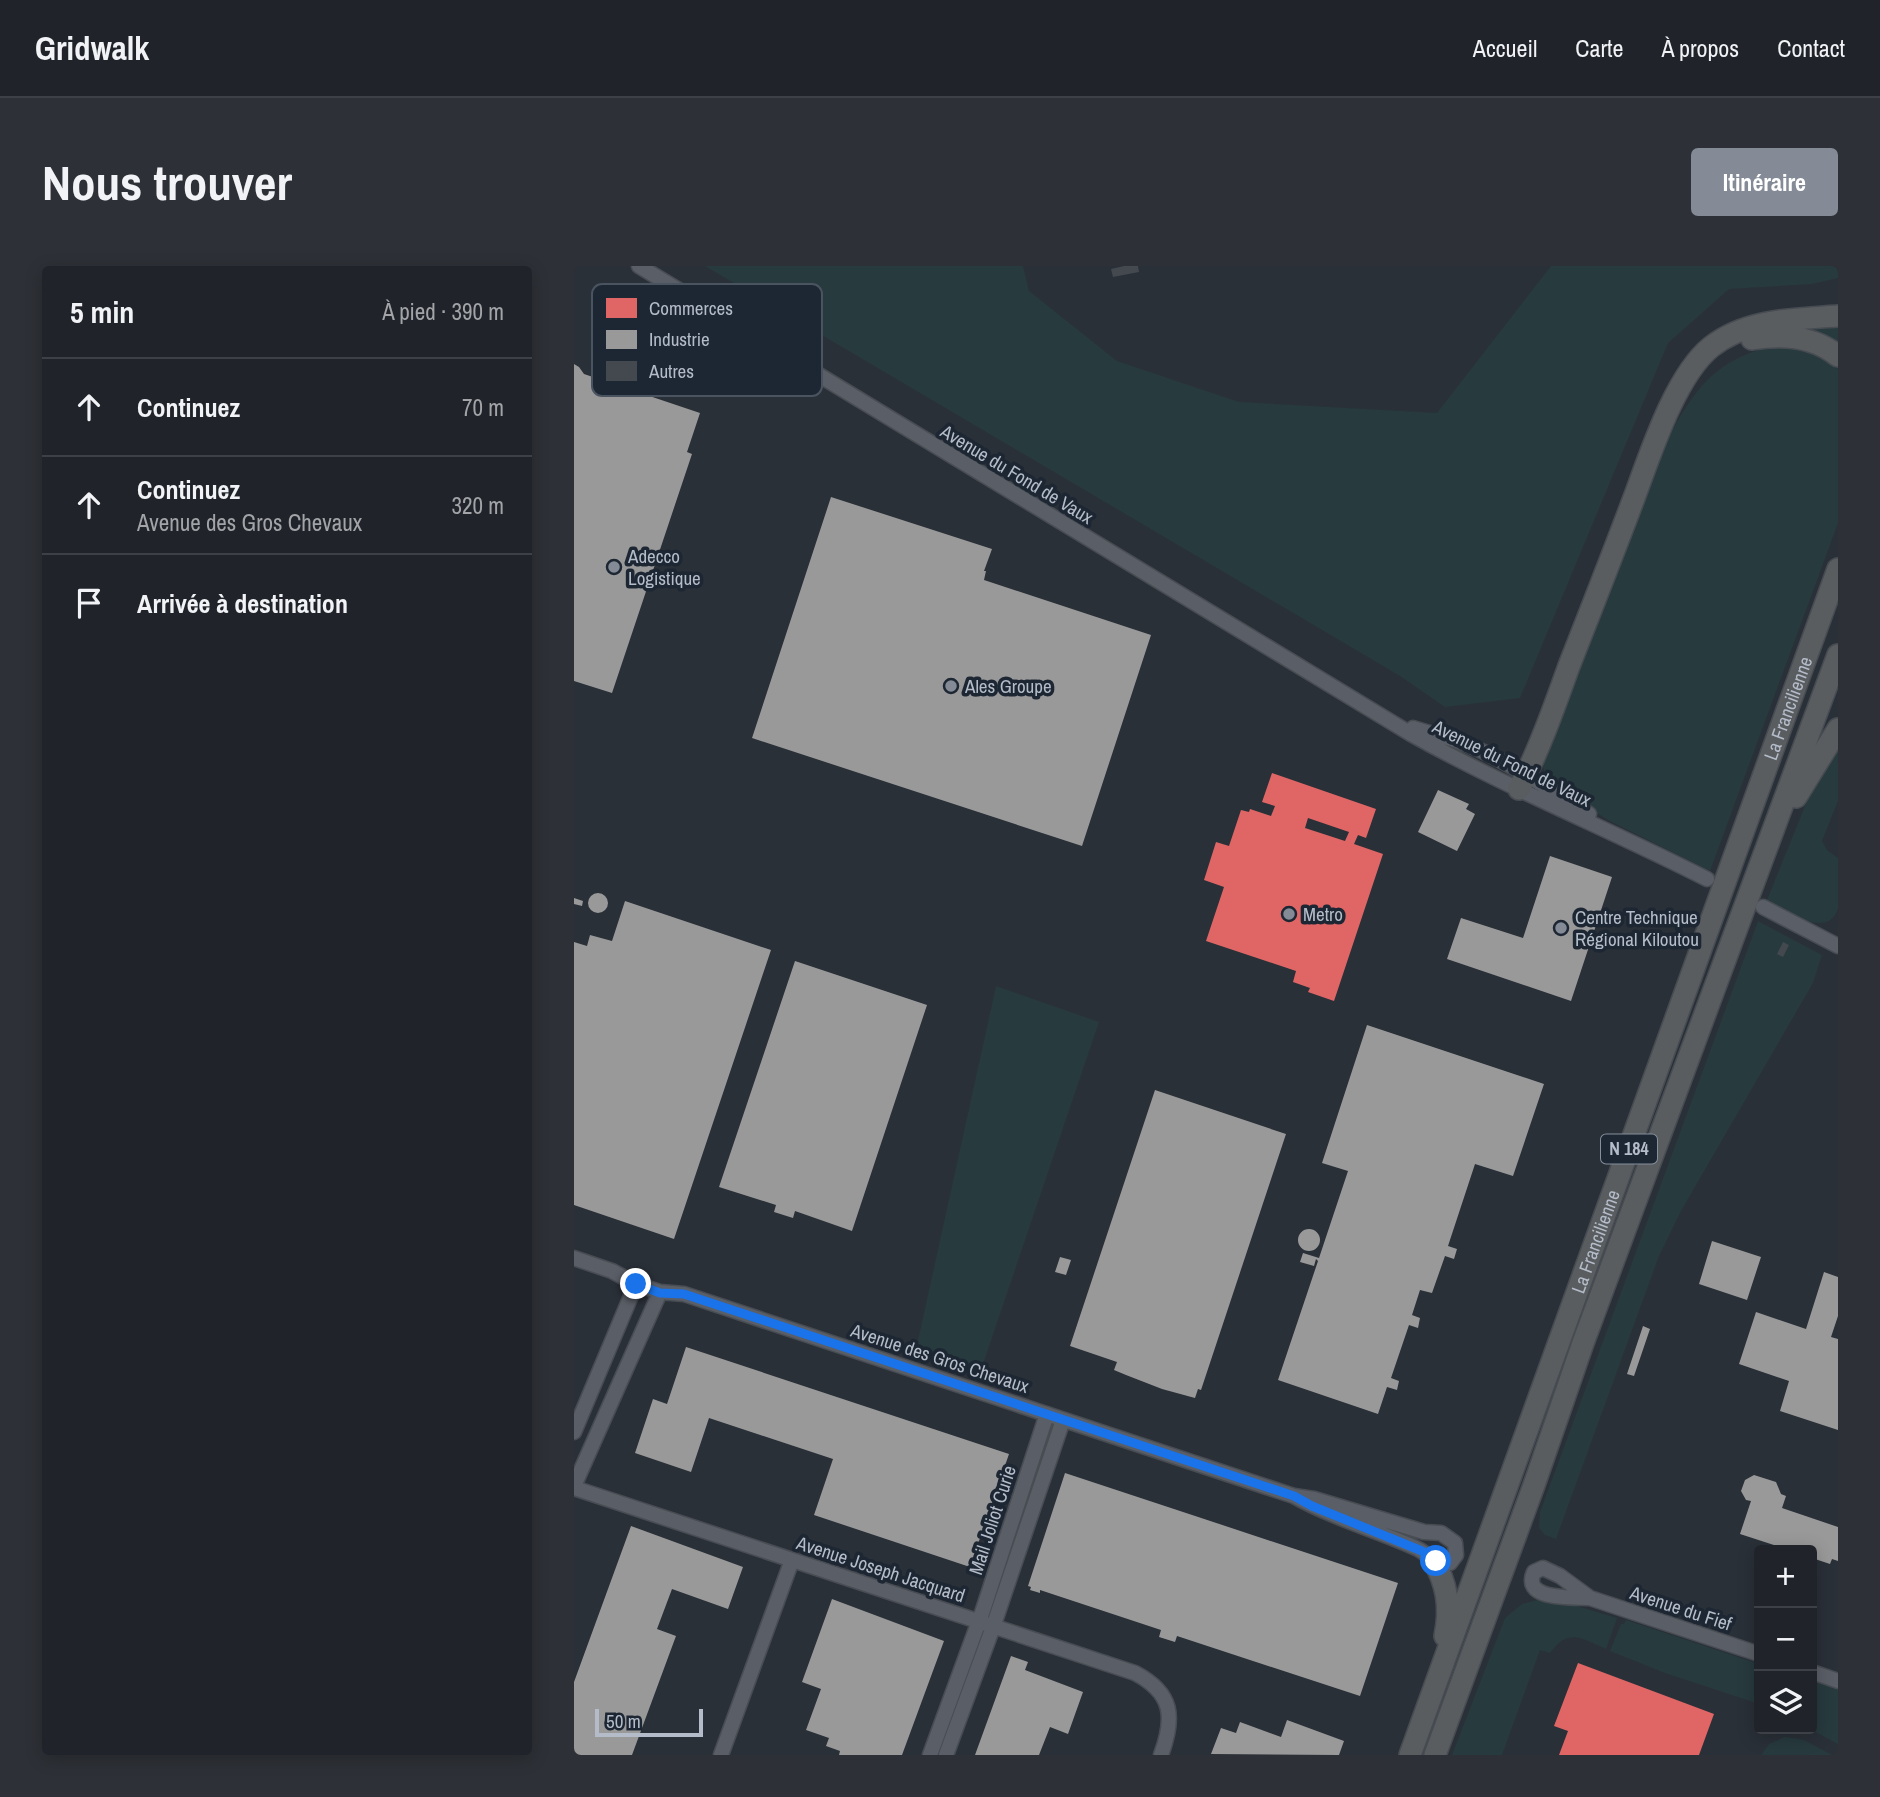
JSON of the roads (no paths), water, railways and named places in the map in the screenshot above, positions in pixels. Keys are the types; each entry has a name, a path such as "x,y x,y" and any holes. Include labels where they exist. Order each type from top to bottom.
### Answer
{"highway":[{"path":"1523,782 1645,470 1688,373 1711,347 1727,337 1768,322 1838,316"},
{"path":"1673,403 1712,361 1733,346 1752,339 1775,335 1802,339 1819,344 1838,356"},
{"name":"La Francilienne","path":"1410,1755 1836,574"},
{"name":"La Francilienne","path":"1435,1755 1583,1343 1838,655"},
{"path":"1763,857 1816,762 1838,730"},
{"path":"1420,1728 1448,1620 1448,1598 1444,1582 1432,1558"}],"street":[{"name":"Avenue du Fond de Vaux","path":"639,266 669,284"},
{"name":"Avenue du Fond de Vaux","path":"822,377 1377,712 1416,729 1465,743 1523,782 1707,879"},
{"path":"1763,907 1838,946"},
{"name":"Avenue des Gros Chevaux","path":"574,1258 612,1271 660,1293 684,1294 1294,1496"},
{"path":"574,1432 636,1284"},
{"path":"574,1487 660,1293"},
{"name":"Mail Joliot Curie","path":"930,1755 978,1622 1047,1414"},
{"name":"Mail Joliot Curie","path":"946,1755 993,1627 1063,1420"},
{"name":"Avenue Joseph Jacquard","path":"574,1487 1135,1673 1154,1685 1166,1701 1170,1723 1161,1755"},
{"path":"1294,1496 1314,1499 1424,1532 1441,1533 1455,1543 1456,1555 1450,1563 1443,1564 1406,1544 1312,1506 1294,1496"},
{"path":"721,1755 792,1560"},
{"name":"Avenue du Fief","path":"1590,1598 1754,1652"},
{"path":"1817,1674 1838,1681"}],"place":[{"name":"Adecco Logistique","path":"614,567"},
{"name":"Ales Groupe","path":"951,686"},
{"name":"Metro","path":"1289,914"},
{"name":"Centre Technique Régional Kiloutou","path":"1561,928"}]}
